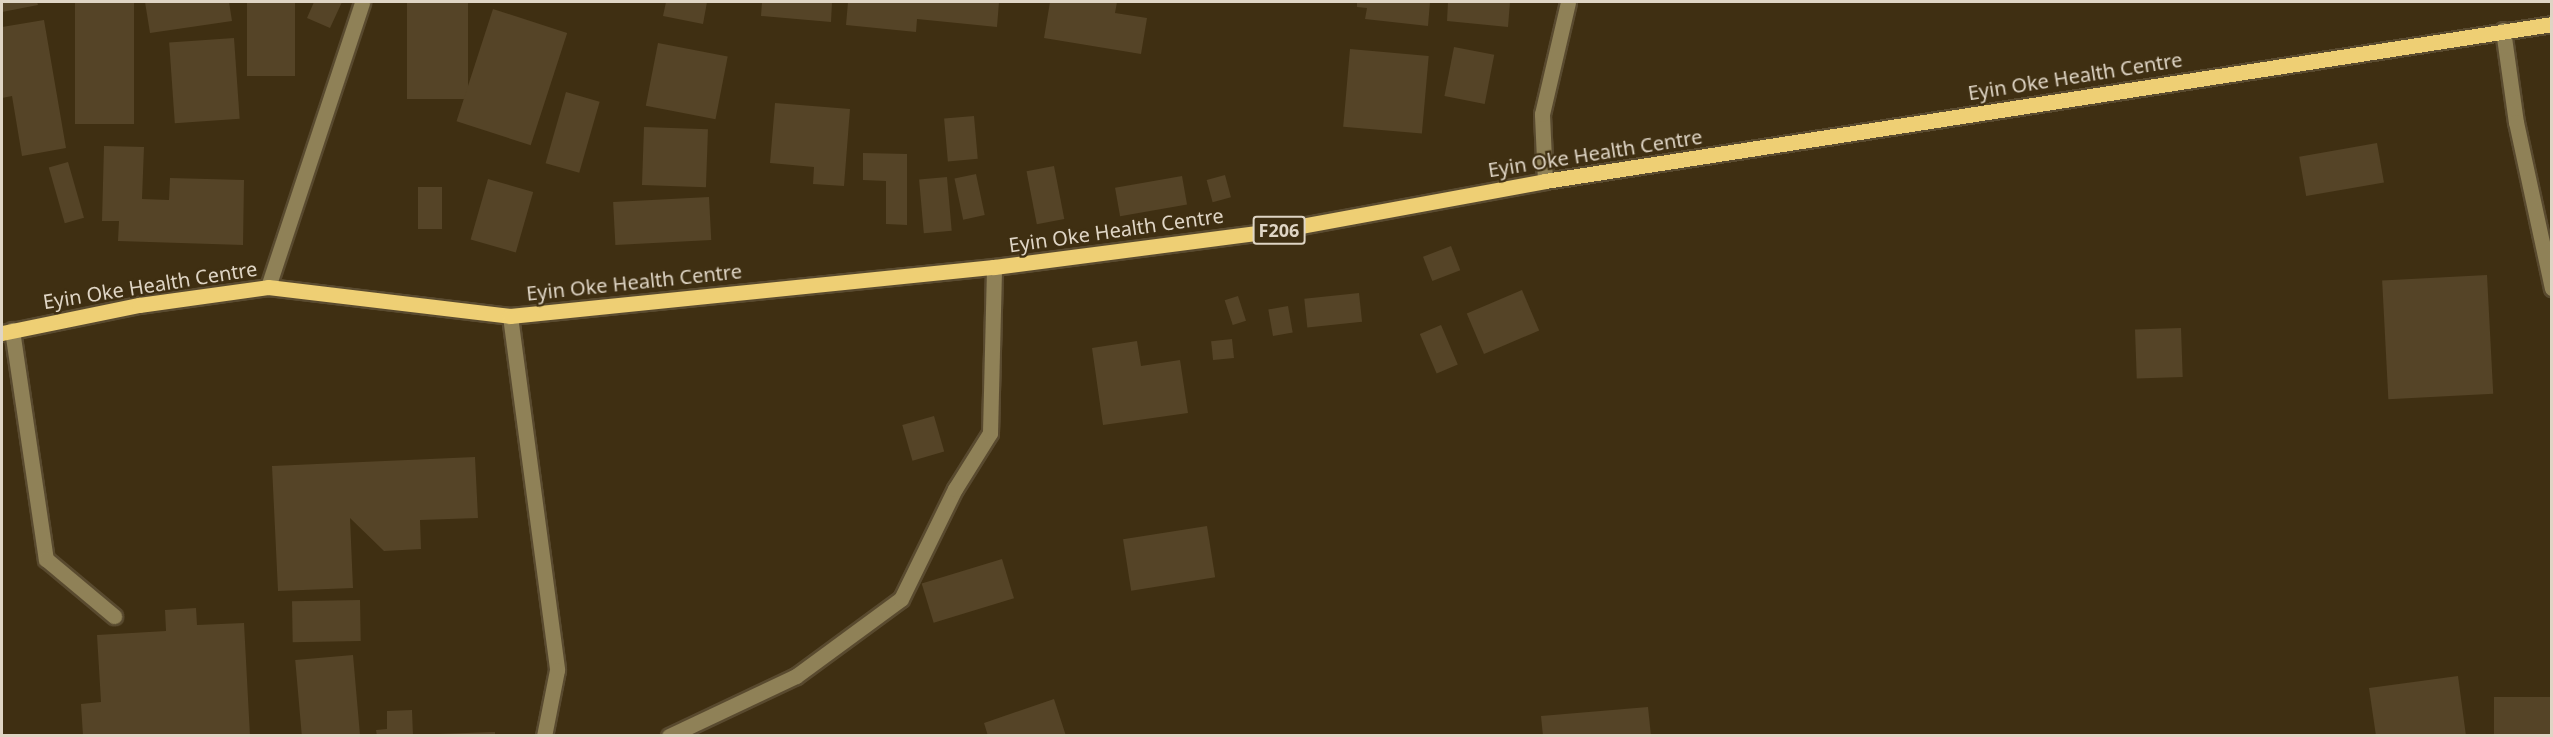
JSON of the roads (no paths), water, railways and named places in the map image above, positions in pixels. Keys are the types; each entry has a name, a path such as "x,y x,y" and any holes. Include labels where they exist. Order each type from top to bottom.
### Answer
{"main road":[{"name":"Eyin Oke Health Centre","path":"7,331 140,305 268,287 510,316 994,267 1279,230 1545,181 2552,24"}],"street":[{"path":"268,287 362,2"},
{"path":"1545,181 1542,114 1568,2"},
{"path":"2503,30 2516,122 2552,288"},
{"path":"669,735 796,676 902,599 955,489 990,433 994,267"},
{"path":"510,316 556,670 544,735"},
{"path":"7,331 46,559 114,616"}]}
